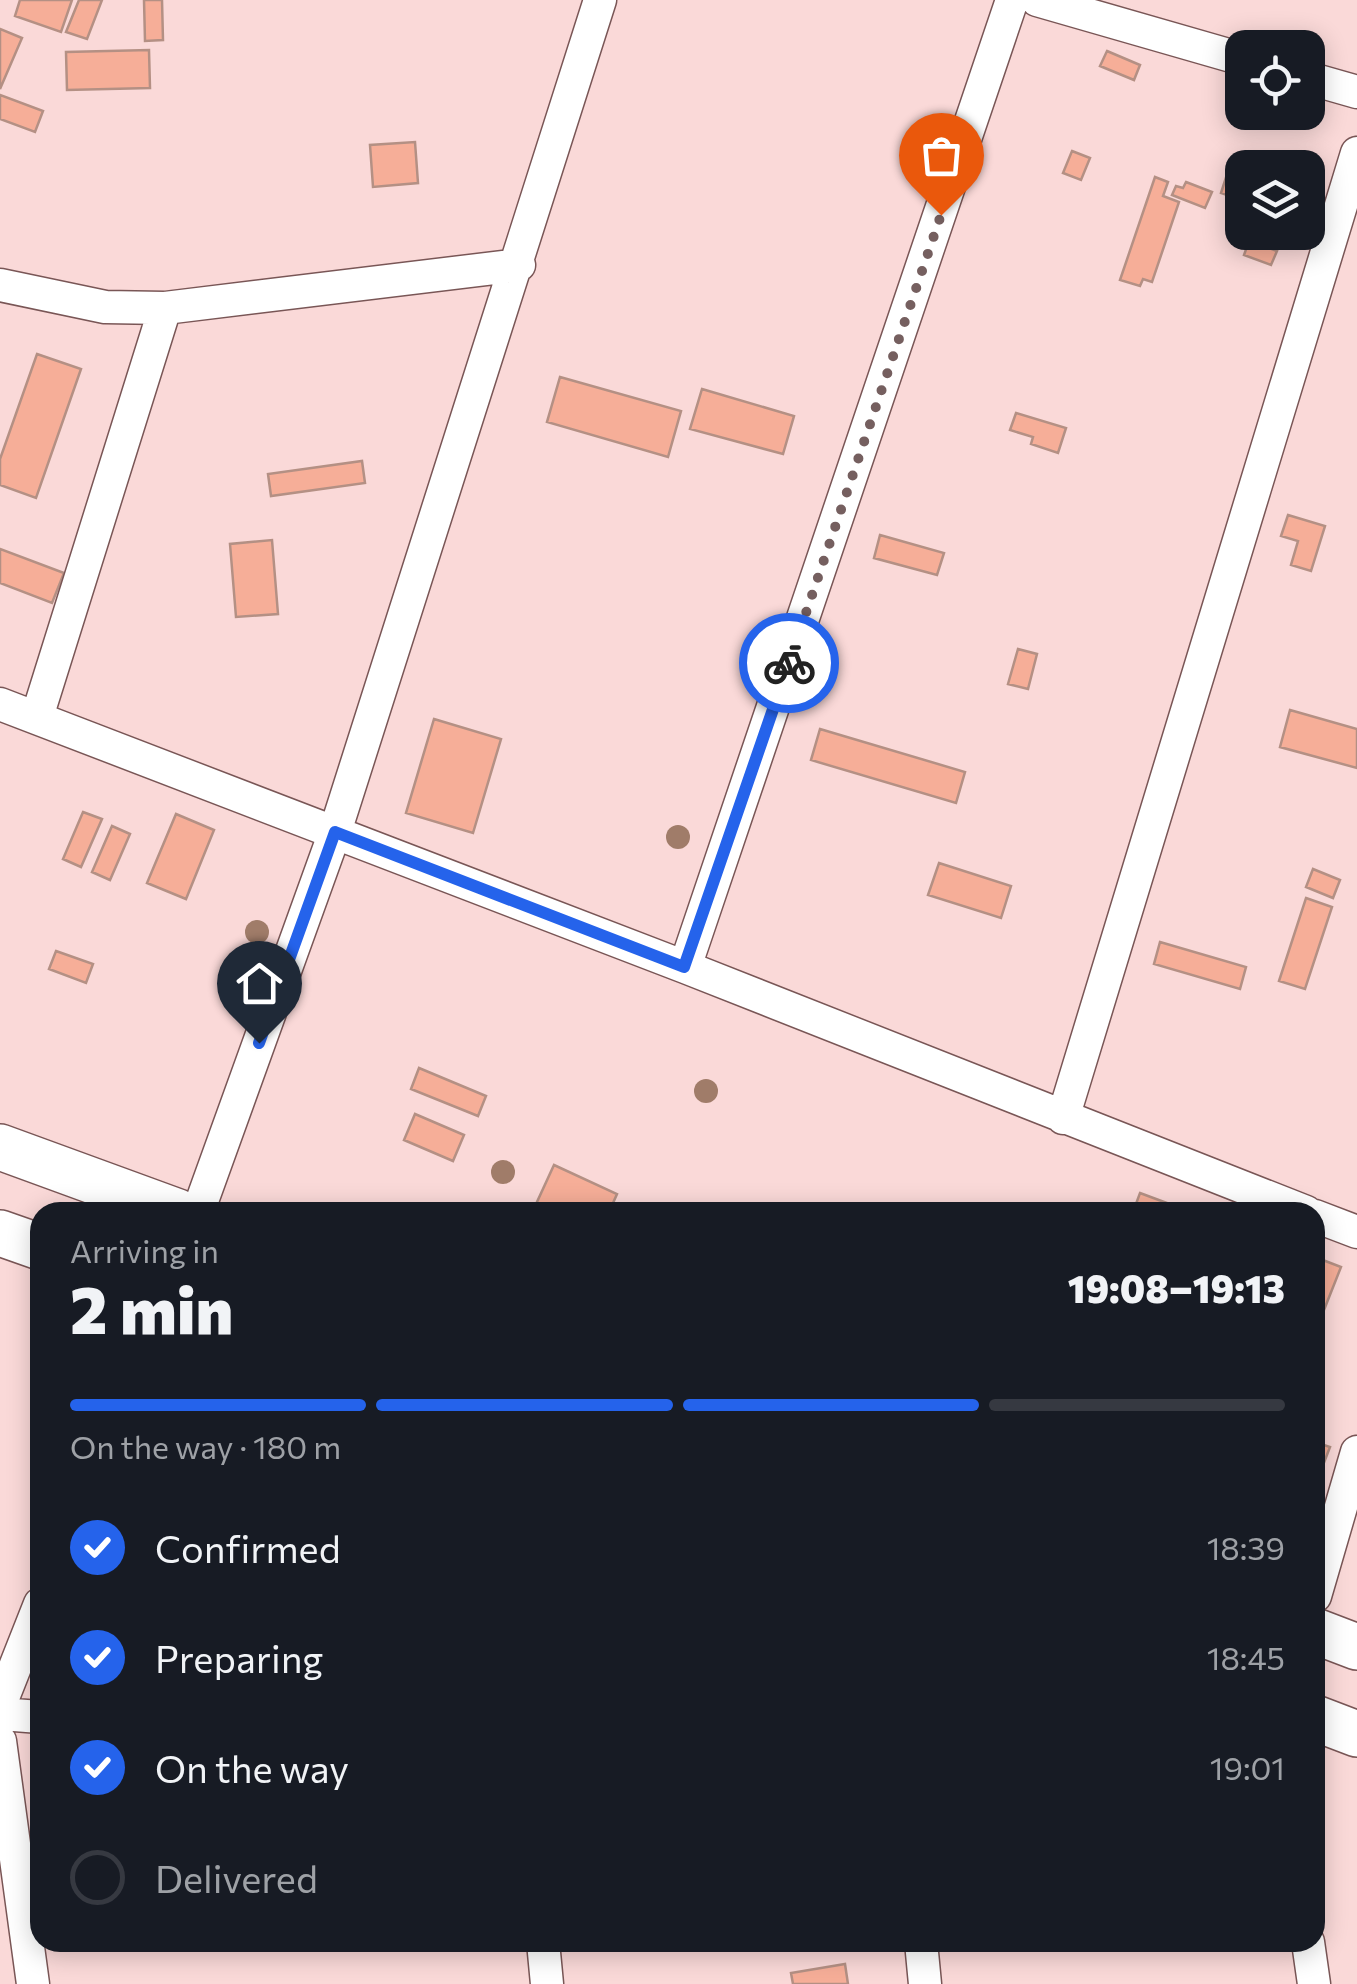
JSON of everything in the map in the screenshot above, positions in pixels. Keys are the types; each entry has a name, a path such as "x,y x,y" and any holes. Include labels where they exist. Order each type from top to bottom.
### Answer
{"main road":[{"path":"0,1147 151,1202"},
{"path":"0,1233 30,1244"},
{"path":"1325,1635 1357,1646"},
{"path":"1325,1722 1357,1734"}],"street":[{"path":"202,1202 335,832 519,265 600,0"},
{"path":"684,967 1012,0"},
{"path":"1038,0 1225,54"},
{"path":"1325,83 1357,92"},
{"path":"1063,1118 1357,153"},
{"path":"0,285 105,308 165,308 519,265"},
{"path":"37,717 165,308"},
{"path":"0,704 1280,1202"},
{"path":"1325,1220 1357,1232"},
{"path":"1325,1562 1357,1452"},
{"path":"0,1705 30,1629"},
{"path":"0,1714 30,1716"},
{"path":"0,1741 33,1984"},
{"path":"544,1952 547,1984"},
{"path":"922,1952 926,1984"},
{"path":"1309,1952 1314,1984"}],"building":[{"path":"20,0 72,0 61,32 15,16"},
{"path":"79,0 102,0 87,39 66,32"},
{"path":"144,0 162,0 163,40 145,41"},
{"path":"0,29 22,38 0,89"},
{"path":"149,50 150,88 67,90 66,52"},
{"path":"1107,51 1140,65 1134,80 1100,66"},
{"path":"0,95 43,111 35,132 0,119"},
{"path":"415,142 418,183 373,187 370,145"},
{"path":"1072,151 1090,158 1081,180 1063,173"},
{"path":"1155,177 1168,182 1163,196 1179,202 1152,282 1143,279 1140,286 1120,280"},
{"path":"1186,182 1212,192 1205,208 1172,195 1176,186 1183,188"},
{"path":"1246,250 1277,251 1271,265 1244,255"},
{"path":"37,354 81,369 36,498 0,485 0,459"},
{"path":"560,377 681,411 668,457 547,422"},
{"path":"702,389 794,416 783,454 690,429"},
{"path":"1016,413 1066,428 1058,453 1031,444 1033,437 1010,430"},
{"path":"362,461 365,483 271,496 268,474"},
{"path":"1288,515 1325,526 1311,571 1291,565 1298,541 1281,536"},
{"path":"880,535 944,553 937,575 874,558"},
{"path":"272,540 278,614 236,617 230,544"},
{"path":"0,549 64,573 52,603 0,583"},
{"path":"1018,649 1037,654 1028,689 1008,684"},
{"path":"1290,710 1357,729 1357,768 1280,747"},
{"path":"434,719 501,739 473,833 406,813"},
{"path":"820,729 965,772 956,803 811,760"},
{"path":"83,812 102,819 81,867 63,859"},
{"path":"176,814 214,830 186,899 147,883"},
{"path":"112,826 130,834 110,880 92,872"},
{"path":"939,863 1011,886 1001,918 928,895"},
{"path":"1313,869 1340,880 1333,898 1306,887"},
{"path":"1306,898 1332,907 1305,989 1279,981"},
{"path":"1160,942 1246,967 1240,989 1154,964"},
{"path":"56,951 93,964 86,983 49,969"},
{"path":"419,1068 486,1096 478,1116 411,1089"},
{"path":"415,1114 464,1135 453,1161 404,1140"},
{"path":"554,1165 617,1194 613,1202 537,1202"},
{"path":"1140,1193 1164,1202 1137,1202"},
{"path":"1325,1261 1341,1267 1325,1307"},
{"path":"845,1964 848,1984 793,1984 791,1973"}],"way so far":[{"path":"789,663 941,215"}],"route":[{"path":"259,1043 335,832 684,967 789,663"}]}
